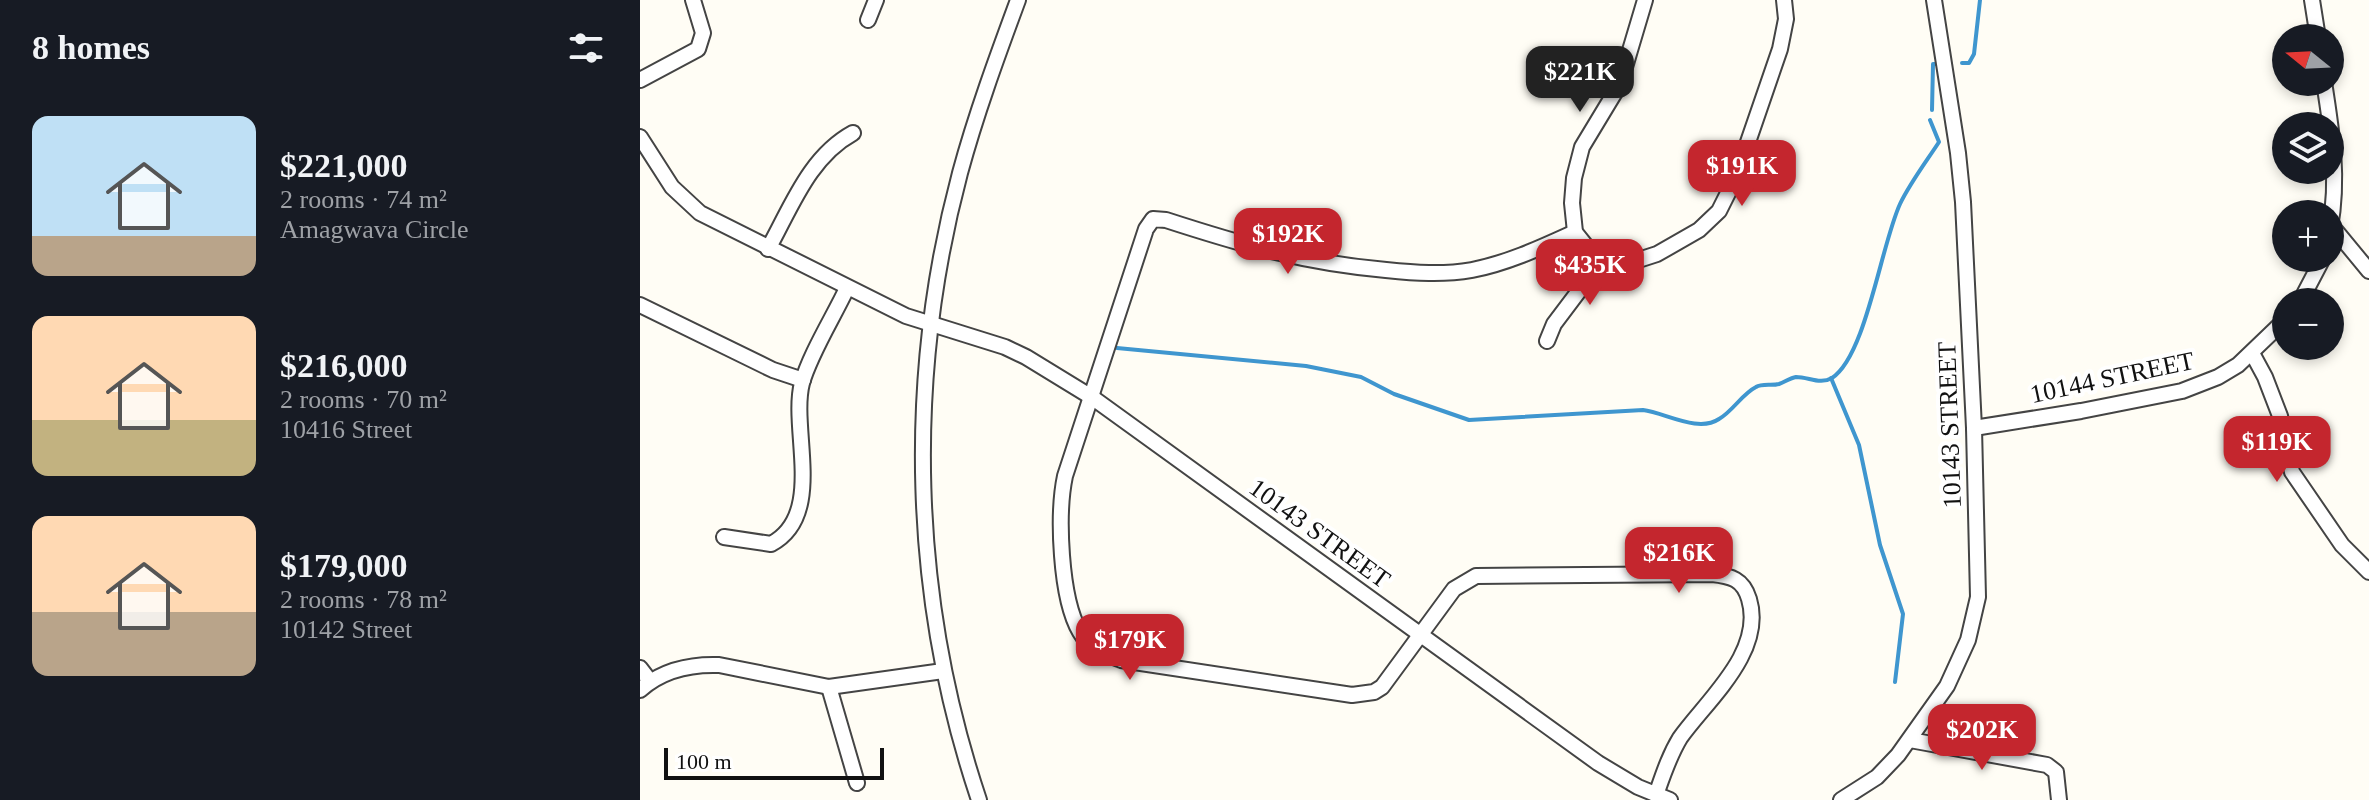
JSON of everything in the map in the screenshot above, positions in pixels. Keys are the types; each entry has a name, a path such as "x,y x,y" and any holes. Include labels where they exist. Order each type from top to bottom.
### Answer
{"street":[{"path":"640,80 698,49 703,33 693,0"},
{"path":"868,20 876,0"},
{"path":"979,800 943,671 932,610 922,458 930,326 960,173 1018,0"},
{"path":"1645,0 1620,84 1588,136 1577,161 1572,203 1575,232 1584,246 1603,259 1626,264 1657,254 1699,230 1719,211 1736,177 1780,49 1786,19 1784,0"},
{"name":"10143 STREET","path":"1841,800 1877,777 1910,740 1960,663 1975,618 1979,576 1963,202 1934,0"},
{"path":"2312,0 2316,24"},
{"path":"2326,96 2335,167 2334,200"},
{"path":"768,249 816,163 853,133"},
{"name":"10143 STREET","path":"640,137 645,156 672,187 688,204 716,223 930,326 1005,347 1050,370 1598,763 1629,783 1663,798"},
{"path":"1575,232 1521,256 1487,266 1423,273 1349,267 1288,256 1166,220 1153,219 1146,229 1065,476 1060,511 1067,589 1080,632 1091,645 1121,660 1352,695 1374,692 1382,687 1454,589 1476,576 1712,574 1735,578 1744,586 1751,609 1746,643 1738,662 1680,739 1668,761 1663,798"},
{"path":"2344,242 2369,271"},
{"path":"1547,341 1554,324 1603,259"},
{"path":"724,537 771,544 790,527 803,487 800,407 803,380 847,288"},
{"path":"640,305 773,370 803,380"},
{"name":"10144 STREET","path":"1974,428 2182,391 2218,377 2252,353 2272,333"},
{"path":"2252,353 2280,416 2292,472 2342,545 2369,572"},
{"path":"640,668 645,685 687,666 719,665 829,687 943,671"},
{"path":"829,687 857,783"},
{"path":"1910,740 2047,765 2056,772 2059,800"}],"waterway":[{"path":"1962,63 1969,63 1974,54 1980,0"},
{"path":"1932,110 1933,64 1937,64"},
{"path":"1117,348 1306,366 1361,377 1394,394 1469,420 1643,410 1692,423 1711,423 1724,416 1758,386 1779,384 1796,377 1828,380 1844,366 1872,298 1900,204 1939,142 1930,120"},
{"path":"1831,378 1859,445 1880,545 1903,614 1895,682"}]}
